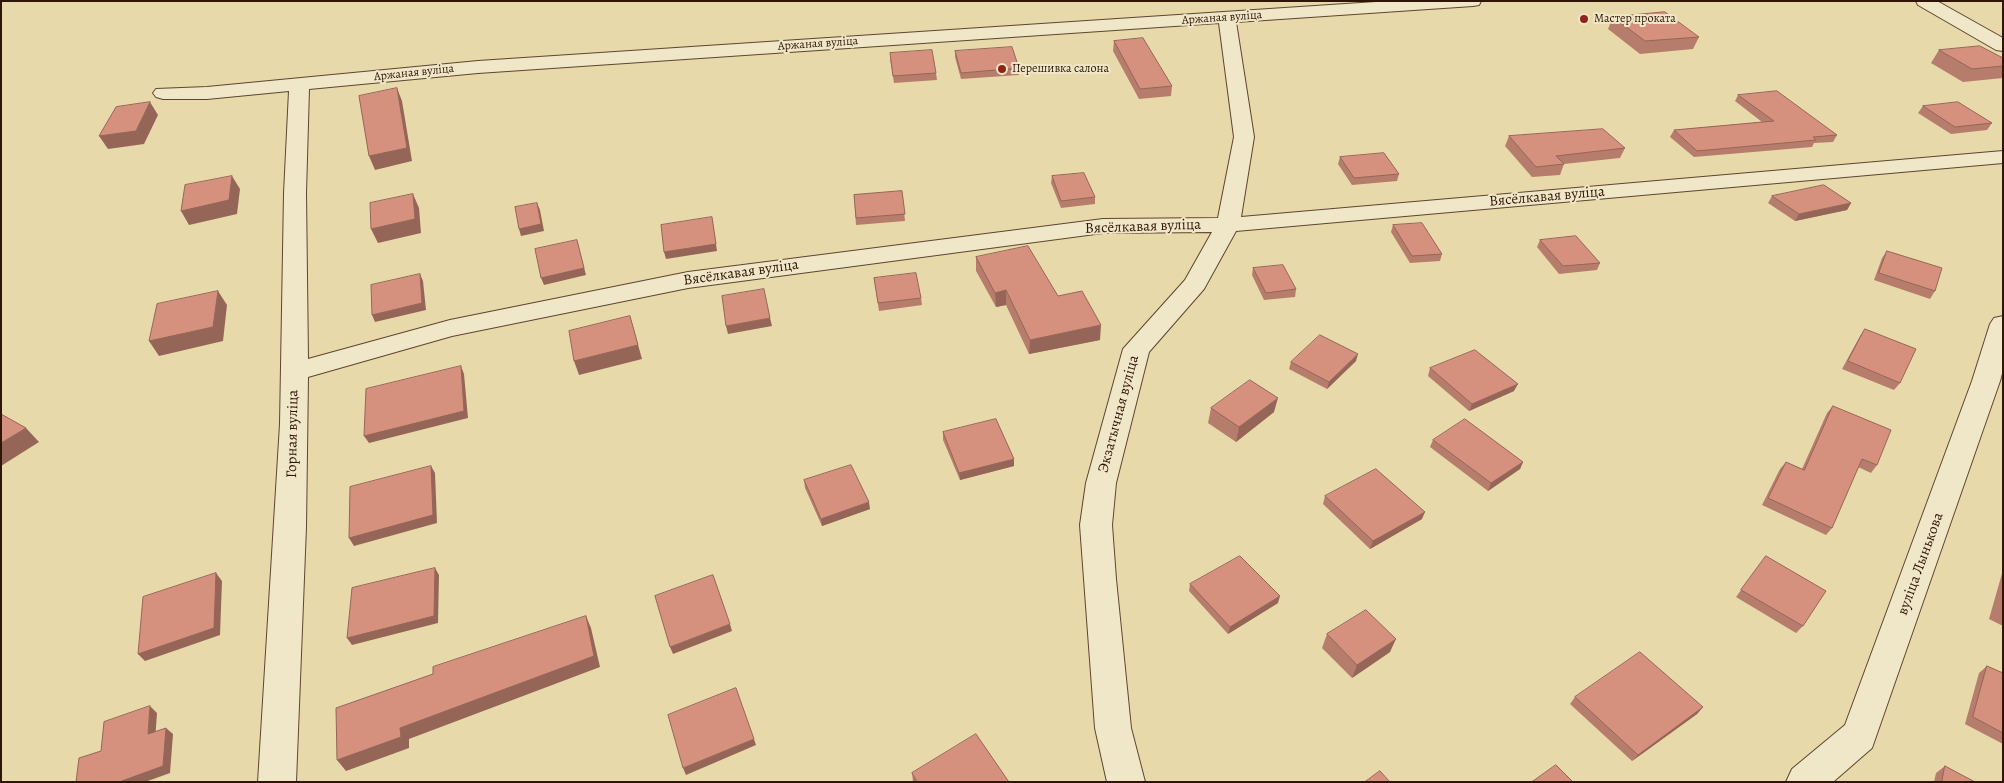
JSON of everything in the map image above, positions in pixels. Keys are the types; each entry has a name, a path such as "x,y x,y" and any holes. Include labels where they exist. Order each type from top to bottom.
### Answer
{"street":[{"name":"Аржаная вуліца","path":"163,93 207,93 299,86 478,67 1473,1"},
{"path":"1924,1 2003,46"},
{"name":"Экзатычная вуліца","path":"1126,782 1113,728 1100,579 1096,525 1101,483 1136,348 1195,284 1228,226 1244,137 1227,18"},
{"name":"Горная вуліца","path":"277,782 292,502 294,151 299,86"},
{"name":"Вясёлкавая вуліца","path":"294,372 450,328 688,280 1102,226 1228,226 2003,157"},
{"name":"вуліца Лынькова","path":"1805,782 1859,736 1986,381 2003,324"}],"building":[{"path":"1665,12 1699,37 1645,41 1613,17"},
{"path":"1143,38 1172,86 1140,89 1114,41"},
{"path":"1980,46 2003,58 2003,66 1972,69 1939,50"},
{"path":"1012,47 1019,68 961,73 955,51"},
{"path":"932,50 936,73 893,76 890,53"},
{"path":"397,88 407,148 369,156 359,96"},
{"path":"1777,91 1837,135 1813,137 1816,140 1697,151 1674,130 1774,121 1738,95"},
{"path":"150,102 136,131 99,136 116,107"},
{"path":"1958,102 1992,123 1955,127 1923,106"},
{"path":"1603,129 1625,148 1556,156 1564,164 1536,167 1509,136"},
{"path":"1384,153 1399,174 1354,178 1340,157"},
{"path":"1084,173 1095,197 1061,201 1052,176"},
{"path":"232,176 229,200 181,211 185,185"},
{"path":"1824,185 1851,203 1799,214 1772,196"},
{"path":"902,191 905,214 856,218 854,195"},
{"path":"413,194 415,219 371,229 370,203"},
{"path":"537,203 541,224 519,229 515,207"},
{"path":"712,217 716,244 664,252 661,225"},
{"path":"1422,223 1442,254 1412,256 1393,225"},
{"path":"1576,236 1600,263 1563,266 1540,240"},
{"path":"577,240 584,268 541,278 535,249"},
{"path":"1028,246 1058,296 1082,291 1101,325 1030,340 1006,290 995,293 976,257"},
{"path":"1887,251 1942,268 1935,291 1879,273"},
{"path":"1283,265 1296,289 1266,293 1253,268"},
{"path":"916,273 921,298 878,303 874,278"},
{"path":"420,274 422,303 372,315 371,285"},
{"path":"764,289 770,318 726,326 722,296"},
{"path":"218,291 213,327 149,341 157,304"},
{"path":"630,316 638,345 574,361 569,331"},
{"path":"1865,329 1916,349 1900,383 1848,361"},
{"path":"1320,335 1358,354 1329,382 1291,362"},
{"path":"1475,350 1518,384 1472,404 1430,368"},
{"path":"461,366 464,411 364,436 366,389"},
{"path":"1250,380 1278,398 1239,427 1211,408"},
{"path":"1833,406 1891,430 1877,465 1862,459 1832,528 1768,498 1786,462 1804,470"},
{"path":"1,414 26,428 1,443"},
{"path":"996,419 1014,459 959,473 943,432"},
{"path":"1465,419 1523,462 1491,483 1433,440"},
{"path":"851,465 869,502 821,519 804,480"},
{"path":"431,466 433,515 349,538 350,487"},
{"path":"1376,469 1425,512 1373,541 1325,496"},
{"path":"1240,556 1280,596 1230,627 1190,584"},
{"path":"1766,556 1826,591 1803,626 1741,590"},
{"path":"435,568 434,616 347,638 352,588"},
{"path":"216,573 214,628 138,654 143,597"},
{"path":"713,575 730,624 670,647 655,596"},
{"path":"1366,610 1396,639 1357,665 1327,634"},
{"path":"586,616 594,656 400,728 401,737 337,760 336,708 433,674 433,667"},
{"path":"1640,652 1703,707 1638,755 1575,697"},
{"path":"1987,666 2003,673 2003,733 1973,717"},
{"path":"736,688 754,739 683,768 668,715"},
{"path":"150,706 148,734 166,728 163,766 119,782 76,782 79,758 101,751 104,722"},
{"path":"976,734 1009,782 917,782 912,773"},
{"path":"1556,765 1573,782 1532,782"},
{"path":"1945,766 1975,782 1942,782"},
{"path":"1380,771 1390,782 1365,782"}],"place":[{"name":"Мастер проката","path":"1584,19"},
{"name":"Перешивка салона","path":"1002,69"}]}
